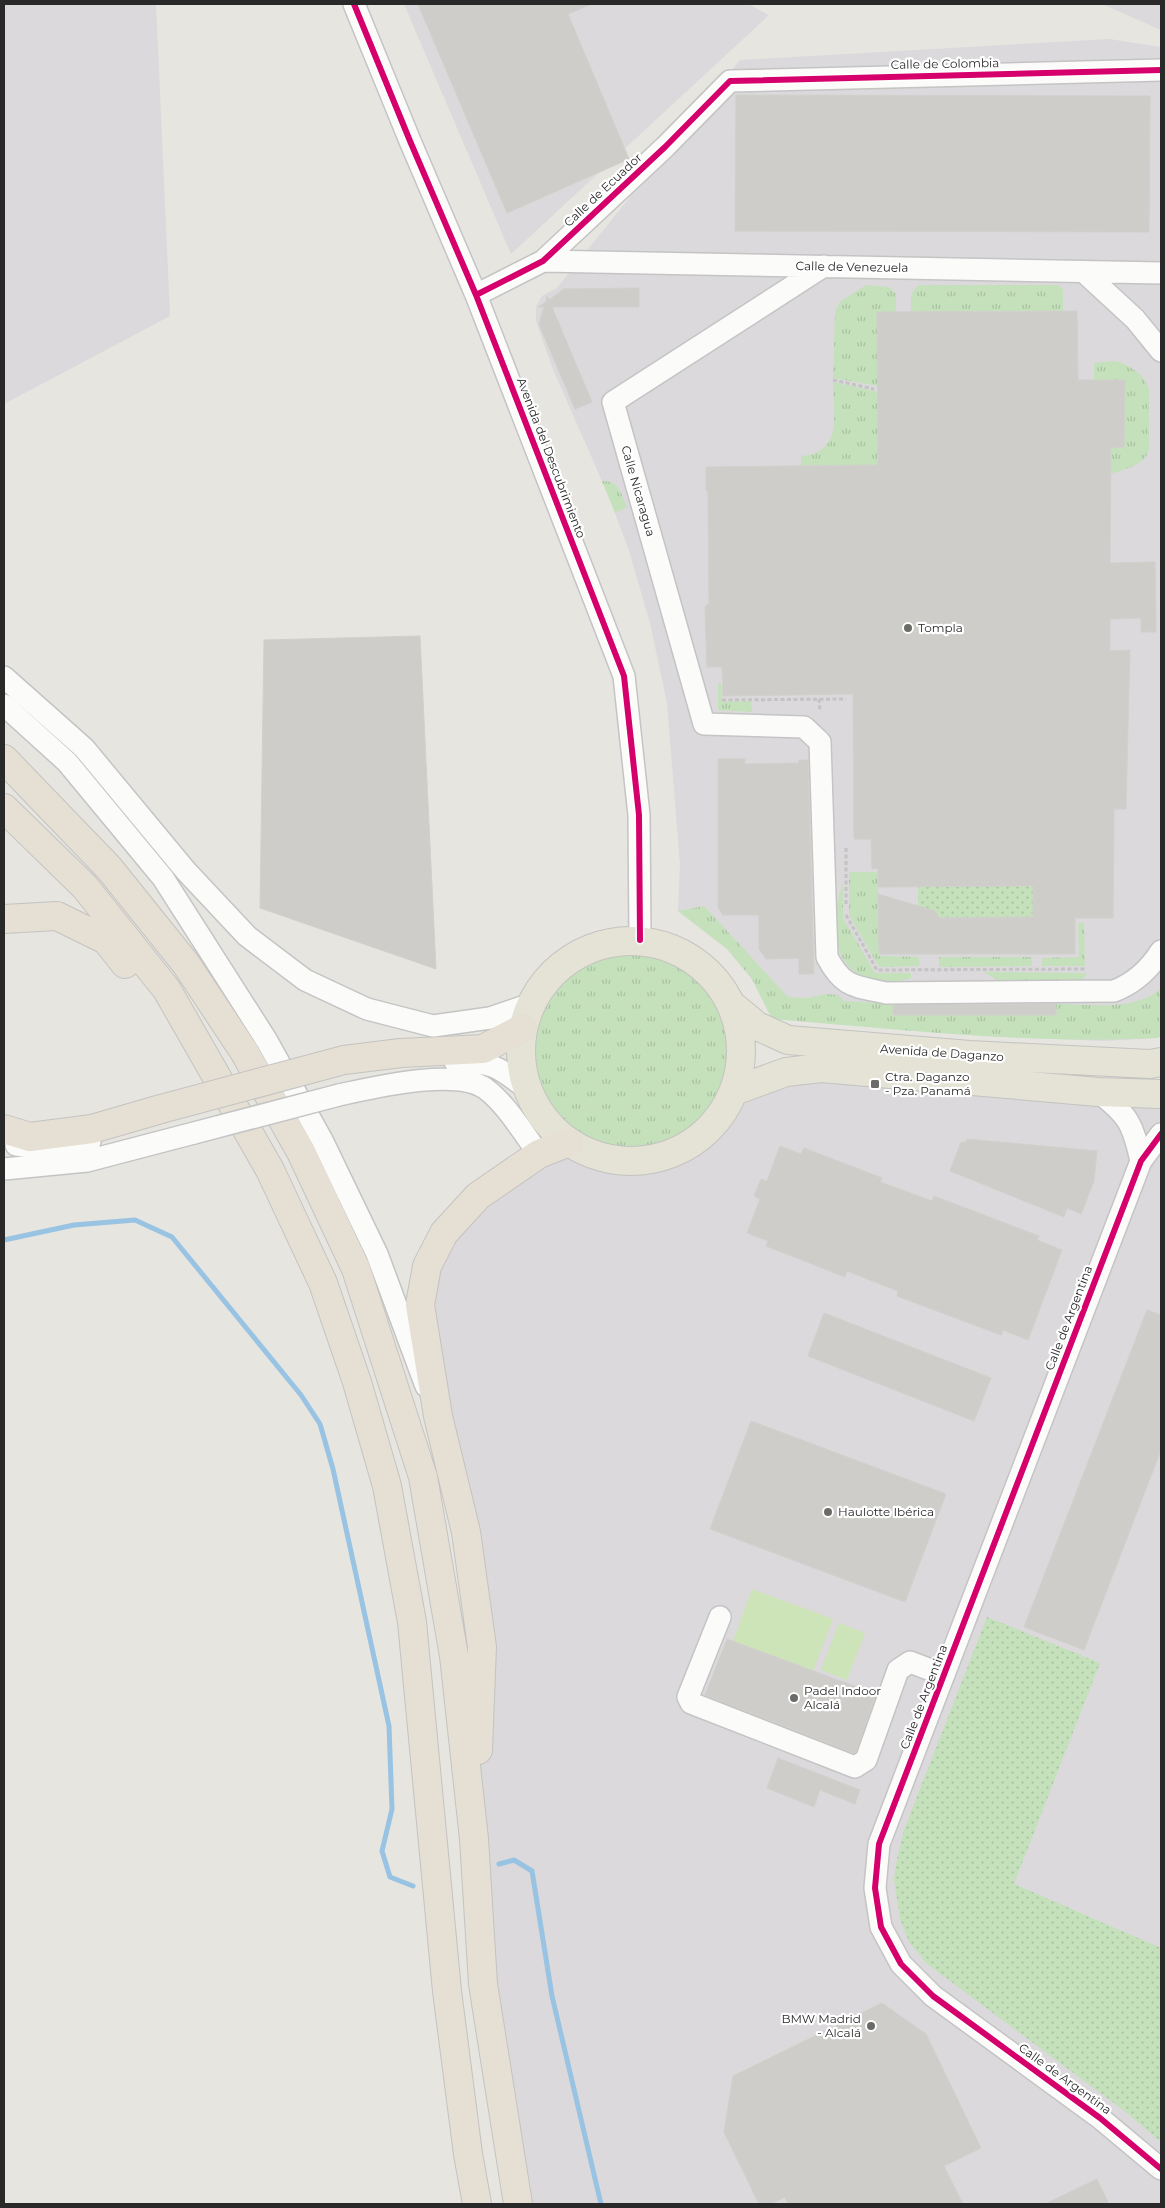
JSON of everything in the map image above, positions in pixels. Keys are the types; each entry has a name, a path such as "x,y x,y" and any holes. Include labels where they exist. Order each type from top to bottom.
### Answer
{"highway":[{"path":"4,758 109,868 186,964 245,1053 301,1152 356,1269 423,1477 454,1656 474,1839 483,1984 518,2204"},
{"path":"4,808 85,887 167,990 270,1170 323,1283 357,1382 387,1486 412,1622 447,1991 468,2154 477,2204"},
{"path":"4,919 57,916 106,940 210,1068"},
{"path":"4,1129 30,1136 92,1129 162,1116 345,1065 401,1053 484,1049 527,1016"},
{"path":"474,1839 482,1648 466,1532 438,1416 420,1305 426,1266 444,1233 478,1196 539,1154 569,1142"}],"main road":[{"path":"640,940 669,947 696,960 718,981 733,1006 741,1034 741,1063 734,1091 718,1120 693,1142 664,1156 631,1161 607,1158 598,1156 569,1142 546,1122 537,1109 527,1088 522,1069 520,1048 527,1016 550,976 576,955 607,943 640,940"},
{"name":"Avenida de Daganzo","path":"733,1006 757,1026 788,1040 970,1055 1150,1064 1161,1062"},
{"name":"Avenida de Daganzo","path":"734,1091 786,1072 821,1068 1098,1092 1161,1094"}],"street":[{"name":"Avenida del Descubrimiento","path":"354,4 476,295 624,676 639,815 640,940"},
{"name":"Calle de Colombia","path":"730,81 1161,70"},
{"name":"Calle de Ecuador","path":"476,295 543,261 666,147 730,81"},
{"name":"Calle de Venezuela","path":"543,261 1161,273"},
{"name":"Calle Nicaragua","path":"824,266 613,402 704,724 804,727 820,742 827,957 834,971 849,985 886,993 1114,991 1132,985 1154,963 1161,951"},
{"path":"1084,272 1135,319 1161,351"},
{"path":"4,678 84,748 186,871 247,936 305,980 367,1009 433,1026 490,1018 527,1016"},
{"path":"4,705 67,762 164,878 267,1041 322,1140 377,1254 438,1416"},
{"path":"345,1065 479,1061 502,1070 527,1088"},
{"path":"4,1169 87,1161 339,1095 394,1083 427,1080 463,1081 484,1088 500,1103 539,1154"},
{"path":"1098,1092 1125,1115 1134,1130 1141,1162"},
{"path":"4,1143 48,1149 99,1140 162,1116"},
{"name":"Calle de Argentina","path":"1161,1134 1141,1162 944,1675 880,1844 875,1888 881,1927 901,1964 933,1996 1100,2118 1161,2170"},
{"path":"720,1617 688,1697 691,1703 855,1767 866,1760 898,1670 910,1662 944,1675"}],"path":[{"path":"833,380 874,389"},
{"path":"722,700 846,699"},
{"path":"819,700 820,712"},
{"path":"846,847 846,916 877,970 1086,969"}],"shaded area":[{"path":"4,4 156,4 170,316 4,404"},
{"path":"404,4 748,4 769,15 511,254"},
{"path":"1102,4 1161,4 1161,30"},
{"path":"1109,39 1161,47 1161,1036 1157,1038 1104,1041 1008,1037 772,1019 752,979 727,949 678,911 680,865 667,703 650,623 629,551 609,497 552,367 536,321 536,307 542,296 557,288 740,60"},
{"path":"786,1072 1161,1094 1161,2204 518,2204 474,1839 482,1647 427,1266 444,1233 569,1142 599,1157 631,1161 664,1156 693,1142 718,1120 734,1091"}],"green space":[{"path":"866,285 889,287 896,294 896,312 878,312 878,386 833,378 835,311 841,301"},
{"path":"919,285 1058,285 1063,290 1063,311 911,312 912,294"},
{"path":"1115,361 1136,371 1144,379 1149,389 1149,449 1144,459 1139,463 1111,474 1111,448 1124,447 1125,381 1094,380 1094,363"},
{"path":"833,382 878,392 878,465 801,466 801,456 815,453 824,448 830,439 834,418"},
{"path":"602,481 608,481 616,485 627,507 615,513"},
{"path":"718,683 721,683 722,702 751,701 752,712 718,710"},
{"path":"849,872 878,872 879,956 919,957 919,966 879,967 849,915"},
{"path":"843,883 843,918 875,973 911,973 911,978 885,984 858,974 848,965 841,954 835,926 836,911"},
{"path":"918,886 1033,886 1033,917 938,918 935,911 918,918"},
{"path":"704,906 788,997 808,998 825,994 838,995 844,1001 893,1004 894,1015 1056,1015 1056,1004 1125,1004 1150,996 1161,988 1161,1036 1157,1038 1109,1040 1013,1038 772,1019 752,979 727,949 678,911"},
{"path":"1078,923 1084,923 1085,966 1042,966 1042,958 1079,957"},
{"path":"632,951 660,955 678,963 694,973 708,987 726,1021 730,1049 726,1077 718,1095 708,1111 694,1125 660,1143 632,1147 604,1143 586,1135 570,1125 556,1111 538,1077 534,1049 538,1021 546,1003 556,987 570,973 604,955"},
{"path":"939,957 1032,957 1032,966 939,967"},
{"path":"983,972 1087,973 1078,982 1003,983"},
{"path":"752,1589 833,1619 813,1671 733,1641"},
{"path":"987,1617 1100,1663 1014,1884 1161,1948 1161,2142 1127,2113 926,1963 909,1942 900,1919 894,1879 904,1830"},
{"path":"839,1623 865,1633 847,1680 821,1670"}],"building":[{"path":"418,4 592,4 568,14 629,159 507,213"},
{"path":"736,95 1150,96 1149,232 735,231"},
{"path":"639,288 639,307 552,307 592,402 575,409 539,324 544,307 538,307 546,302 547,296 549,300 564,289"},
{"name":"Tompla","path":"1077,311 1078,380 1125,380 1124,447 1111,448 1110,563 1155,562 1156,632 1141,632 1141,618 1110,619 1110,651 1130,650 1126,809 1114,809 1113,918 1075,918 1075,954 879,954 878,894 935,911 939,918 1033,917 1033,886 878,887 878,868 872,869 871,839 854,839 853,694 723,696 722,667 707,667 705,607 709,603 706,467 878,465 877,312"},
{"path":"420,636 436,969 260,908 264,640"},
{"path":"718,759 745,759 745,764 799,763 799,760 808,760 814,974 799,974 799,958 766,959 759,949 759,915 723,915 718,907"},
{"path":"1056,1004 1056,1015 893,1015 893,1005"},
{"path":"967,1139 1097,1151 1094,1181 1081,1214 1067,1208 1064,1217 950,1171 961,1142 966,1142"},
{"path":"780,1146 801,1154 804,1148 882,1178 880,1182 932,1201 934,1196 1039,1236 1037,1240 1062,1250 1028,1340 1003,1330 1001,1335 897,1296 898,1291 847,1271 845,1277 766,1246 768,1241 747,1233 760,1199 754,1196 761,1179 767,1181"},
{"path":"1147,1310 1161,1315 1161,1450 1084,1650 1024,1627"},
{"path":"824,1313 991,1378 974,1421 808,1356"},
{"name":"Haulotte Ibérica","path":"751,1421 946,1494 905,1602 710,1529"},
{"name":"Padel Indoor Alcalá","path":"727,1639 876,1694 856,1752 854,1753 705,1695"},
{"path":"778,1758 860,1790 855,1804 820,1790 814,1807 767,1788"},
{"path":"882,2003 926,2034 981,2148 944,2166 963,2204 788,2204 785,2197 771,2204 759,2204 724,2132 733,2076"},
{"path":"1097,2179 1109,2204 1045,2204"}],"waterway":[{"path":"4,1240 74,1225 135,1220 172,1237 301,1395 320,1424 333,1469 389,1726 392,1809 382,1851 390,1877 413,1886"},
{"path":"499,1864 514,1860 532,1871 552,1996 601,2204"}],"cycle path":[{"path":"354,4 476,295 624,676 639,815 640,940"},
{"path":"476,295 543,261 665,147 730,81 1161,70"},
{"path":"1161,1134 1141,1161 879,1844 875,1888 881,1927 901,1964 933,1996 1100,2118 1161,2169"}],"place":[{"name":"Tompla","path":"908,628"},
{"name":"Ctra. Daganzo - Pza. Panamá","path":"875,1084"},
{"name":"Haulotte Ibérica","path":"828,1512"},
{"name":"Padel Indoor Alcalá","path":"794,1698"},
{"name":"BMW Madrid - Alcalá","path":"871,2026"}]}
